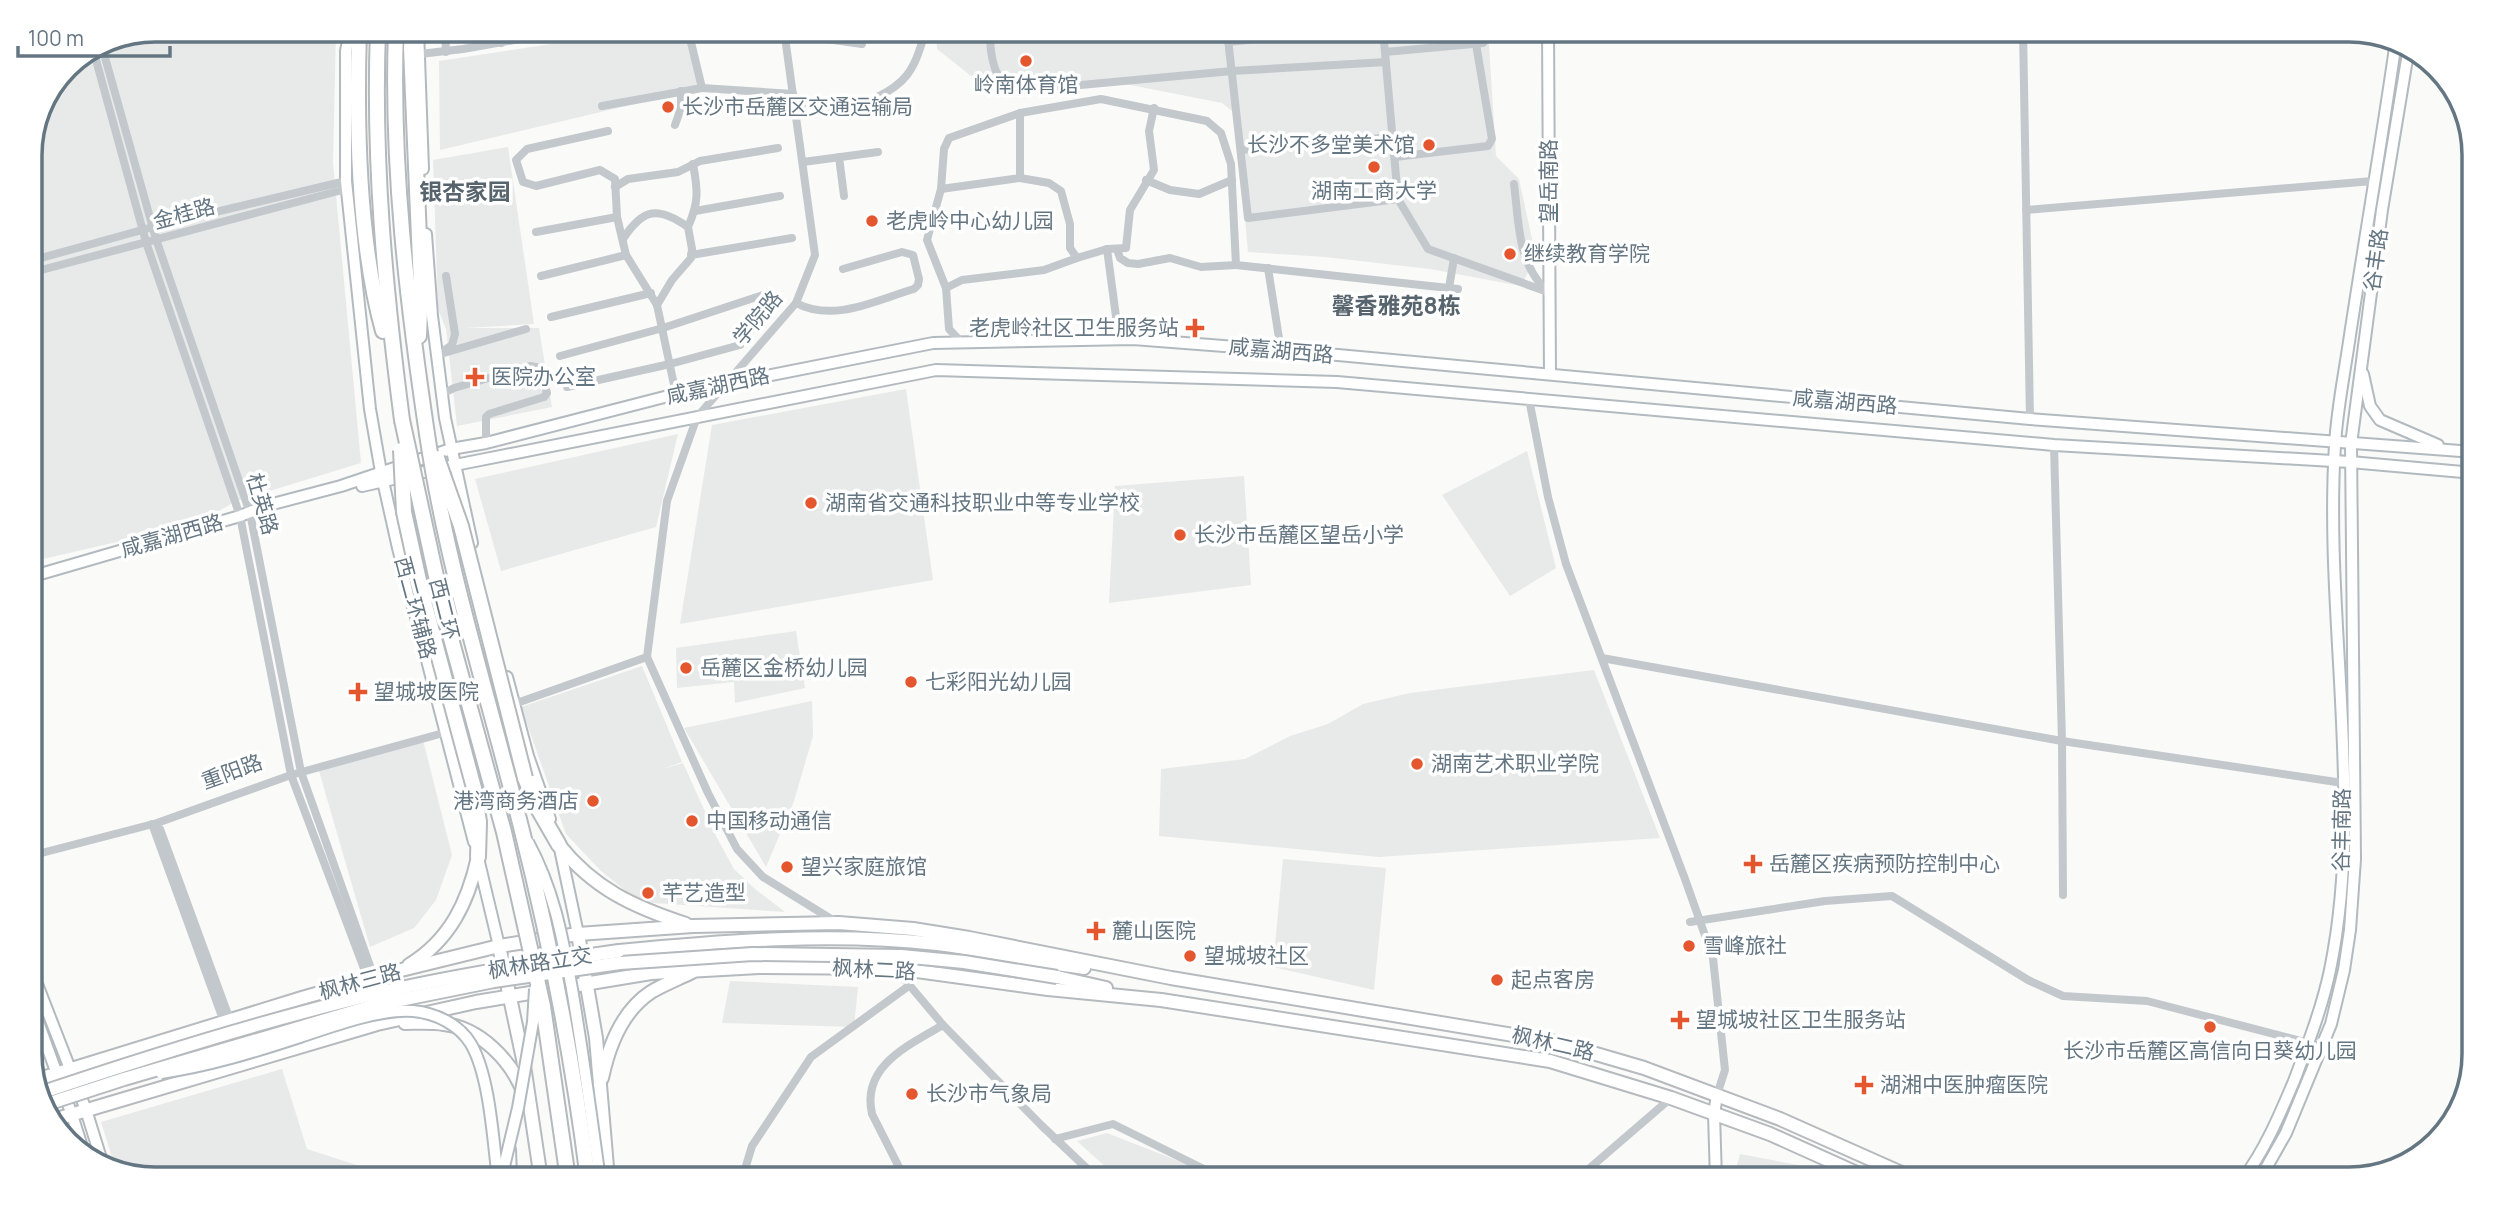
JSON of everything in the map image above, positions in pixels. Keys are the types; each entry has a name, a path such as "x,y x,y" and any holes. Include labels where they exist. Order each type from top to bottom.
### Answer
{"highway":[{"path":"359,42 360,160 371,283 396,373"},
{"name":"西二环","path":"378,42 378,185 382,249 402,421 444,613 503,832 534,961 566,1167"},
{"name":"西二环","path":"396,42 403,252 417,369 438,503 462,610 522,830 561,1001 586,1167"},
{"path":"414,42 421,285 417,369"},
{"path":"402,421 404,512 422,594 474,788 479,822 478,857"},
{"path":"427,434 461,526 525,778 537,807 559,845"}],"main road":[{"path":"559,845 580,870 628,902 693,926"},
{"path":"393,972 406,967 433,948 456,920 472,887 478,857"},
{"name":"枫林二路","path":"693,926 839,923 913,929 1027,948 1171,978 1555,1042 1644,1068 1717,1095 1888,1167"},
{"name":"枫林三路","path":"44,1077 371,978 499,946 578,934 693,926"},
{"path":"578,934 596,1038 607,1167"},
{"name":"枫林路立交","path":"48,1090 170,1050 381,992 528,963 619,951 760,940 936,944 1056,971"},
{"name":"西二环辅路","path":"499,946 523,1059 539,1167"},
{"name":"枫林路立交","path":"53,1102 380,1004 494,981 620,963 740,954 890,955 1056,971"},
{"name":"枫林二路","path":"587,982 651,973 759,967 895,968 1048,989 1161,1000 1550,1061 1671,1098 1770,1135 1843,1167"},
{"path":"599,1092 611,1043 634,1008 649,994 696,970"},
{"name":"枫林二路","path":"1056,971 1171,978"},
{"name":"枫林二路","path":"1056,971 1161,1000"},
{"path":"62,1118 377,1024 587,982"},
{"path":"377,1024 446,1024 480,1039 509,1065 520,1084 530,1112"}],"street":[{"name":"西二环辅路","path":"348,42 346,185 370,409 382,476 499,946"},
{"path":"417,42 426,232 437,355 451,449 479,574 537,785 559,845 578,934"},
{"path":"446,42 446,52"},
{"path":"416,51 446,52 506,42"},
{"path":"691,42 702,88"},
{"name":"学院路","path":"697,417 796,303 815,255 786,42"},
{"path":"850,42 862,44"},
{"path":"602,106 702,88 794,98 838,108 863,102 889,90 906,76 922,42"},
{"path":"991,42 996,72 1006,85 1015,91 1233,71 1386,62"},
{"path":"1228,42 1248,218 1398,200"},
{"path":"1384,42 1398,200 1427,248 1548,292"},
{"path":"1385,52 1484,42"},
{"name":"望岳南路","path":"1548,42 1550,374"},
{"path":"2023,42 2030,419"},
{"path":"1395,157 1488,146 1492,139 1476,44"},
{"name":"谷丰路","path":"2334,462 2394,52"},
{"name":"杜英路","path":"104,54 156,239 245,517 295,771 371,978"},
{"name":"谷丰路","path":"2351,474 2351,444 2361,363 2407,58"},
{"name":"杜英路","path":"96,59 146,242 245,517"},
{"path":"675,125 681,108 681,91"},
{"path":"962,343 949,329 946,288 927,240 941,190 944,149 949,138 1020,113 1101,99 1207,121 1222,133 1231,164 1236,265"},
{"path":"946,288 961,280 1044,270 1107,249 1126,248 1130,210 1154,170 1149,131 1154,108"},
{"path":"1020,113 1020,178"},
{"path":"608,131 527,149 516,160 523,182 537,186 600,170 615,179 617,217 626,255 657,305 676,394"},
{"path":"1241,150 1394,137"},
{"path":"615,187 628,179 678,172 693,164 778,148"},
{"path":"803,162 878,152"},
{"path":"839,157 844,196"},
{"path":"657,305 691,255 688,227 698,194 693,164"},
{"path":"941,190 1020,178 1049,184 1061,191 1070,224 1070,248 1077,258"},
{"path":"1146,180 1170,190 1199,194 1232,180"},
{"path":"2026,210 2374,181"},
{"path":"1514,184 1525,260 1533,276 1548,292"},
{"name":"金桂路","path":"42,258 143,229 346,185"},
{"name":"金桂路","path":"42,270 346,185"},
{"path":"695,211 780,196"},
{"path":"622,239 632,224 654,212 672,216 688,227"},
{"path":"536,232 617,217"},
{"path":"691,255 792,238"},
{"path":"1107,249 1119,339"},
{"path":"1118,249 1120,258 1128,263 1138,264 1170,258 1201,267 1236,265 1454,288 1454,258"},
{"path":"796,303 822,312 839,311 914,289 918,285 913,255 908,253 902,252 843,269"},
{"path":"541,276 626,255"},
{"path":"1268,268 1281,351"},
{"path":"437,355 453,345 455,334 446,276"},
{"path":"551,317 651,293"},
{"path":"560,356 663,328 766,294"},
{"path":"437,355 526,329"},
{"name":"咸嘉湖西路","path":"382,476 451,449 486,443 676,394 933,343 1119,339 1550,374 2030,419 2462,451"},
{"path":"567,387 740,345"},
{"path":"2361,363 2370,406 2380,420 2450,450"},
{"path":"442,394 530,366 541,368 547,393 544,397 489,414 486,417 486,443"},
{"name":"咸嘉湖西路","path":"42,578 245,517 265,506 382,476 455,465 936,370 1337,382 2054,445 2350,462 2462,472"},
{"path":"1529,399 1548,497 1566,564 1713,958 1725,1070 1714,1114 1716,1167"},
{"path":"697,417 667,501 647,657 737,849 763,877 839,923"},
{"path":"2054,445 2063,895"},
{"name":"谷丰南路","path":"2250,1167 2277,1121 2324,999 2331,967 2344,864 2332,515 2334,462"},
{"name":"谷丰南路","path":"2267,1167 2286,1133 2331,1024 2350,930 2355,859 2351,474"},
{"name":"咸嘉湖西路","path":"42,574 245,517"},
{"path":"514,704 647,657"},
{"path":"1602,659 2062,741 2343,783"},
{"name":"重阳路","path":"42,847 156,818 295,771 447,730"},
{"name":"重阳路","path":"42,853 155,824 295,771"},
{"path":"155,824 227,1021"},
{"path":"522,830 549,884 560,923 598,1167"},
{"path":"1690,922 1825,901 1892,896 2028,980 2063,996 2147,1001 2309,1043"},
{"path":"504,1167 533,1022 534,961"},
{"path":"895,968 943,1025 1085,1167"},
{"path":"746,1167 752,1146 811,1057 910,985"},
{"path":"42,1005 79,1138"},
{"path":"124,1079 204,1066 331,1027 395,1011 411,1010 433,1015 465,1037 478,1060 498,1167"},
{"path":"899,1167 872,1114 872,1088 891,1057 943,1025"},
{"path":"42,1027 62,1071 86,1110 99,1152"},
{"path":"1591,1167 1671,1098"},
{"path":"1055,1139 1113,1124 1199,1167"},
{"path":"510,1146 511,1167"}],"shaded area":[{"path":"154,42 336,42 333,163 361,463 234,502 199,523 42,559 42,147 46,125 65,86 80,70 98,57 118,48"},
{"path":"564,42 689,42 702,88 440,150 439,61"},
{"name":"湖南工商大学","path":"937,42 1489,42 1496,156 1519,179 1536,257 1521,286 1430,269 1325,257 1248,252 1236,114 1222,103 1110,81 990,91 937,49"},
{"path":"508,147 534,324 465,328 539,328 552,407 457,426 446,329 438,309 433,160"},
{"name":"湖南省交通科技职业中等专业学校","path":"906,389 933,580 680,624 712,425"},
{"path":"678,434 656,527 501,571 475,479"},
{"path":"1527,451 1556,568 1510,596 1442,495"},
{"name":"长沙市岳麓区望岳小学","path":"1244,476 1251,585 1109,603 1115,486"},
{"path":"796,631 805,688 735,703 734,682 677,688 676,648"},
{"path":"642,666 682,762 662,769 683,763 734,869 785,912 639,902 600,870 566,834 521,707"},
{"name":"湖南艺术职业学院","path":"1594,670 1660,838 1379,857 1159,836 1161,769 1245,759 1290,736 1328,724 1363,704 1410,693"},
{"path":"812,701 813,736 794,801 766,867 684,728"},
{"path":"423,740 452,855 436,900 414,928 370,947 319,771"},
{"path":"1283,859 1386,868 1374,990 1273,967"},
{"path":"730,981 858,987 854,1027 722,1023"},
{"path":"282,1069 307,1149 363,1167 140,1166 112,1158 101,1122"},
{"path":"1107,1133 1194,1167 1106,1167 1077,1141"},
{"path":"1740,1154 1803,1167 1736,1167"}],"place":[{"name":"岭南体育馆","path":"1026,61"},
{"name":"长沙市岳麓区交通运输局","path":"668,107"},
{"name":"长沙不多堂美术馆","path":"1429,145"},
{"name":"湖南工商大学","path":"1374,167"},
{"name":"老虎岭中心幼儿园","path":"872,221"},
{"name":"继续教育学院","path":"1510,254"},
{"name":"老虎岭社区卫生服务站","path":"1195,328"},
{"name":"医院办公室","path":"475,377"},
{"name":"湖南省交通科技职业中等专业学校","path":"811,503"},
{"name":"长沙市岳麓区望岳小学","path":"1180,535"},
{"name":"岳麓区金桥幼儿园","path":"686,668"},
{"name":"七彩阳光幼儿园","path":"911,682"},
{"name":"望城坡医院","path":"358,692"},
{"name":"湖南艺术职业学院","path":"1417,764"},
{"name":"港湾商务酒店","path":"593,801"},
{"name":"中国移动通信","path":"692,821"},
{"name":"岳麓区疾病预防控制中心","path":"1753,864"},
{"name":"望兴家庭旅馆","path":"787,867"},
{"name":"芊艺造型","path":"648,893"},
{"name":"麓山医院","path":"1096,931"},
{"name":"雪峰旅社","path":"1689,946"},
{"name":"望城坡社区","path":"1190,956"},
{"name":"起点客房","path":"1497,980"},
{"name":"望城坡社区卫生服务站","path":"1680,1020"},
{"name":"长沙市岳麓区高信向日葵幼儿园","path":"2210,1027"},
{"name":"湖湘中医肿瘤医院","path":"1864,1085"},
{"name":"长沙市气象局","path":"912,1094"}],"district":[{"name":"银杏家园","path":"465,192"},
{"name":"馨香雅苑8栋","path":"1396,306"}]}
